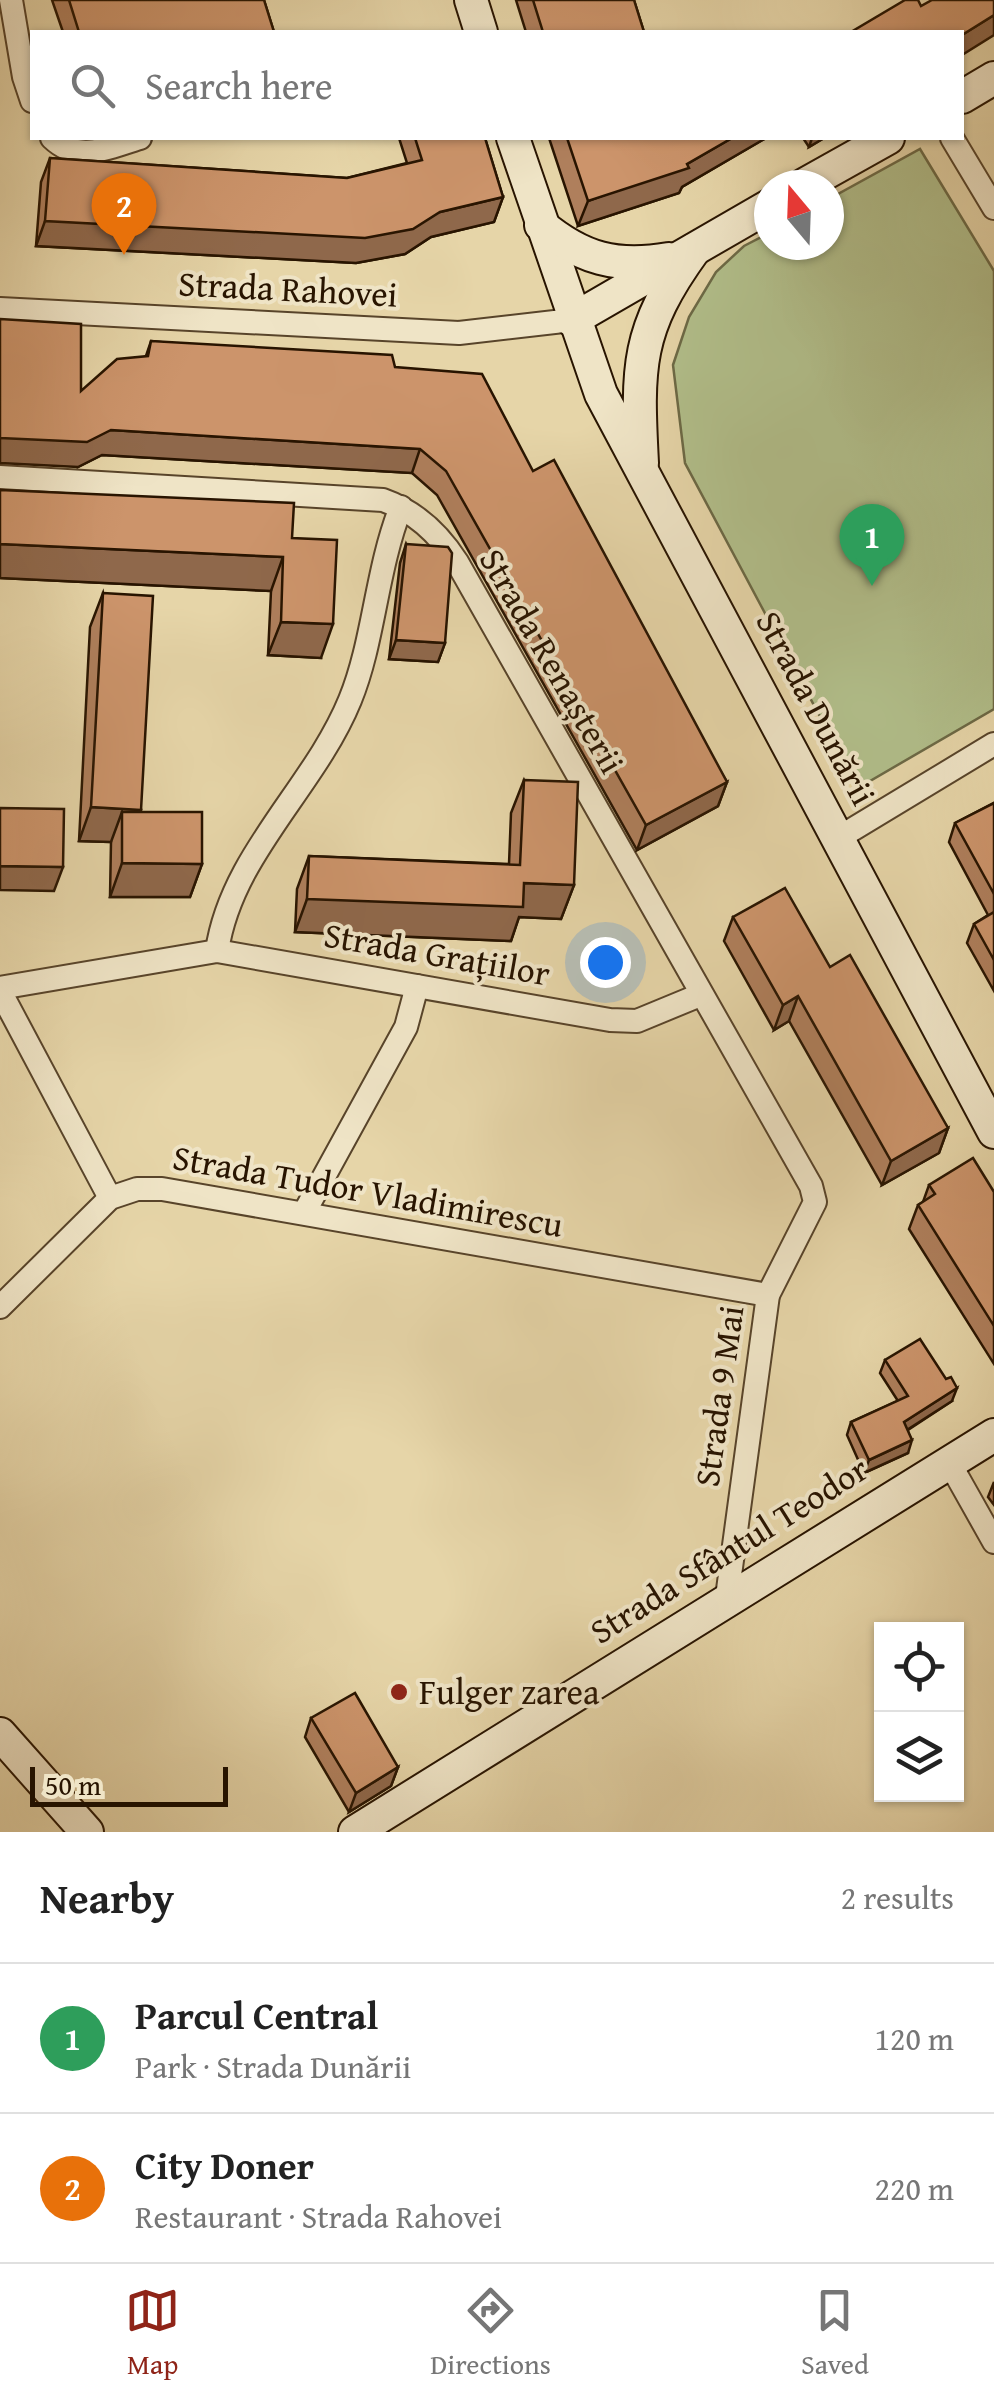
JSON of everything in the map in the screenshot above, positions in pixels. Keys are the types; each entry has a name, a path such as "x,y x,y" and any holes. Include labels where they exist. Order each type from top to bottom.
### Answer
{"main road":[{"path":"964,96 994,78"},
{"name":"Strada Dunării","path":"515,140 600,394 840,837 994,1132"},
{"path":"831,170 884,140"},
{"path":"572,320 754,215"},
{"path":"541,225 572,250 605,262 629,264 688,253"},
{"path":"642,472 638,373 645,336 688,253"},
{"name":"Strada Sfântul Teodor","path":"355,1832 726,1597 994,1434"},
{"path":"0,1734 88,1832"}],"street":[{"path":"12,0 30,95"},
{"path":"55,140 73,151 90,154 134,140"},
{"path":"953,140 994,208"},
{"name":"Strada Rahovei","path":"0,310 459,334 572,320"},
{"name":"Strada Renașterii","path":"0,477 360,496 402,507 446,546 810,1186 815,1202 812,1216"},
{"path":"217,951 228,904 350,700 379,576 402,507"},
{"path":"840,837 994,744"},
{"name":"Strada Grațiilor","path":"0,989 217,951 610,1020 636,1021 700,994"},
{"path":"304,1213 406,1027 417,986"},
{"path":"0,989 110,1198 0,1307"},
{"name":"Strada Tudor Vladimirescu","path":"110,1198 137,1189 162,1190 768,1295"},
{"name":"Strada 9 Mai","path":"726,1597 768,1295 812,1216"},
{"path":"948,1462 994,1542"}],"green space":[{"path":"920,149 994,271 994,709 858,788 685,463 673,365 689,317 716,272 744,246 754,241 754,260 844,260 844,191"}],"building":[{"path":"69,0 264,0 273,30 78,30"},
{"path":"533,0 634,0 643,30 542,30"},
{"path":"905,0 918,0 921,6 932,0 994,0 994,15 964,34 964,30 854,30"},
{"path":"416,140 486,140 503,197 440,212 413,229 365,238 45,221 50,158 347,178 422,160"},
{"path":"568,140 729,140 687,164 689,168 588,201"},
{"path":"0,319 81,324 81,391 117,359 148,356 151,341 392,355 395,367 482,374 533,471 554,460 727,782 646,825 446,471 420,449 111,430 87,442 0,438"},
{"path":"0,490 294,503 292,538 337,540 333,624 281,622 283,557 0,544"},
{"path":"406,544 448,547 452,553 445,643 396,640"},
{"path":"103,593 153,596 141,810 91,807"},
{"path":"524,780 578,782 574,885 524,883 523,907 307,899 309,856 520,865"},
{"path":"994,803 994,894 955,823"},
{"path":"0,808 64,809 63,867 0,866"},
{"path":"122,812 202,812 202,864 122,863"},
{"path":"785,888 830,967 850,955 948,1128 891,1161 798,996 783,1005 733,917"},
{"path":"994,912 994,960 974,924"},
{"path":"973,1158 994,1192 994,1326 918,1205 935,1194 929,1185"},
{"path":"920,1339 946,1379 951,1377 957,1388 904,1422 912,1440 869,1460 851,1422 908,1396 885,1360"},
{"path":"355,1693 398,1767 356,1793 311,1718"}],"place":[{"name":"City Doner","path":"124,255"},
{"name":"Parcul Central","path":"872,586"},
{"name":"Fulger zarea","path":"399,1692"}]}
